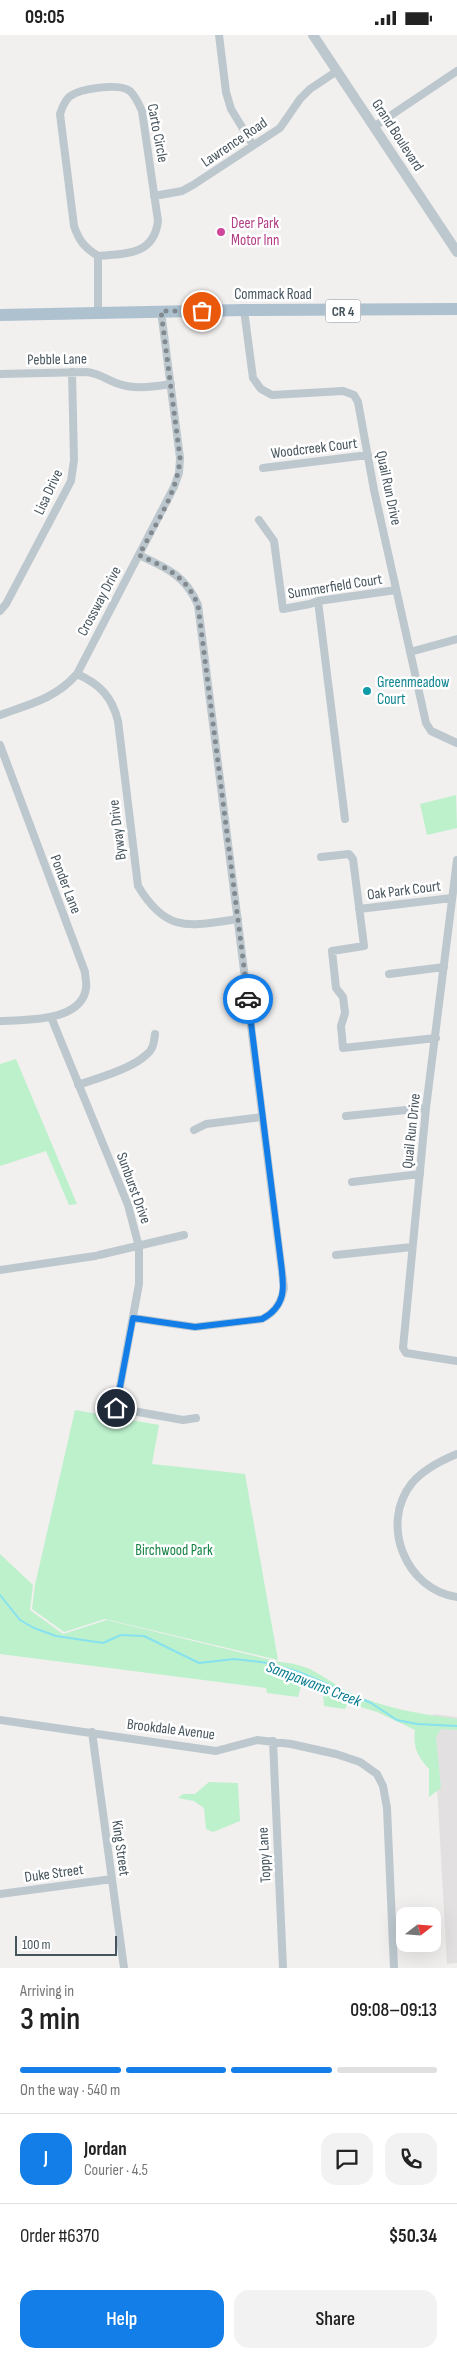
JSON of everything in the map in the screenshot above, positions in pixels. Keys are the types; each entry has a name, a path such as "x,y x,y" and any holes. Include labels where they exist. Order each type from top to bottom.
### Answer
{"main road":[{"name":"Commack Road","path":"0,315 161,311 457,309"}],"street":[{"path":"219,35 224,83 230,109 253,145"},
{"name":"Grand Boulevard","path":"313,35 457,252"},
{"name":"Lawrence Road","path":"154,196 182,191 280,128 300,99 310,89 337,71"},
{"path":"375,126 457,71"},
{"name":"Carto Circle","path":"117,87 129,90 137,100 142,111 158,221 157,231 144,248 134,252 98,256 85,249 78,238 74,226 60,125 62,109 70,96 82,91 117,87"},
{"path":"98,256 98,312"},
{"name":"Quail Run Drive","path":"244,310 253,378 261,389 272,395 336,391 354,395 358,402 396,590 428,727 437,735 457,743"},
{"name":"Crossway Drive","path":"0,715 55,695 65,688 77,674 174,487 179,473 180,458 161,311"},
{"name":"Lisa Drive","path":"0,611 6,604 71,481 74,460 72,372"},
{"name":"Pebble Lane","path":"0,374 97,373 114,382 141,389 171,385"},
{"name":"Woodcreek Court","path":"263,468 368,455"},
{"name":"Summerfield Court","path":"259,520 274,541 283,609 318,601 396,590"},
{"path":"133,1318 195,1327 262,1319 272,1314 282,1300 284,1288 198,605 192,590 181,578 139,555"},
{"path":"318,601 345,819"},
{"path":"410,652 457,639"},
{"name":"Byway Drive","path":"77,674 91,680 101,688 115,709 138,885 148,902 162,916 179,924 193,926 238,919"},
{"name":"Ponder Lane","path":"0,745 85,972 86,989 82,1000 74,1009 51,1017 0,1020"},
{"path":"321,857 349,855 353,859 364,946 332,951 336,988 343,997 345,1013 341,1025 344,1048 436,1038"},
{"name":"Quail Run Drive","path":"457,860 426,1108 402,1347 406,1353 457,1361"},
{"name":"Oak Park Court","path":"359,909 452,898"},
{"path":"389,974 444,967"},
{"name":"Sunburst Drive","path":"51,1017 128,1205 139,1247 139,1283 116,1408 183,1420 196,1418"},
{"path":"78,1085 121,1069 146,1055 154,1045 155,1034"},
{"path":"346,1115 426,1108"},
{"path":"194,1130 206,1124 262,1117"},
{"path":"352,1181 420,1174"},
{"path":"0,1270 97,1256 139,1247 148,1242 184,1235"},
{"path":"336,1255 412,1247"},
{"path":"457,1454 422,1472 411,1484 399,1512 398,1533 406,1560 415,1575 431,1588 457,1597"},
{"name":"Brookdale Avenue","path":"0,1720 216,1751 257,1740 272,1741 336,1754 360,1762 377,1774 384,1786 388,1808 394,1968"},
{"name":"King Street","path":"92,1733 124,1968"},
{"name":"Toppy Lane","path":"272,1741 284,1968"},
{"name":"Duke Street","path":"0,1894 112,1879"}],"shaded area":[{"path":"433,1714 457,1717 457,1963 447,1964"}],"green space":[{"path":"456,795 457,828 427,835 420,804"},
{"path":"16,1059 77,1204 69,1205 46,1151 0,1166 0,1064"},
{"name":"Birchwood Park","path":"75,1410 159,1425 152,1464 245,1474 278,1660 105,1619 64,1632 32,1609 35,1585"},
{"path":"0,1554 33,1585 30,1610 63,1634 107,1620 301,1666 310,1669 362,1698 388,1706 457,1719 457,1730 441,1729 436,1737 441,1788 429,1797 429,1769 421,1760 417,1751 415,1730 377,1712 348,1703 345,1709 324,1706 323,1692 301,1686 298,1697 267,1693 266,1688 0,1654"},
{"path":"209,1782 238,1783 240,1821 213,1832 206,1829 204,1808 194,1801 178,1798 183,1794 195,1794"}],"waterway":[{"name":"Sampawams Creek","path":"0,1595 20,1620 34,1628 56,1636 103,1643 121,1635 144,1636 199,1663 234,1659 268,1663 299,1672 371,1703 397,1720 417,1724 457,1726"}],"way so far":[{"path":"202,311 161,311 180,458 179,473 174,487 139,555 161,565 181,578 192,590 198,605 248,999"}],"place":[{"name":"Deer Park Motor Inn","path":"221,232"},
{"name":"Greenmeadow Court","path":"367,691"}],"route":[{"path":"116,1408 133,1318 195,1327 262,1319 272,1314 282,1300 284,1288 248,999"}]}
